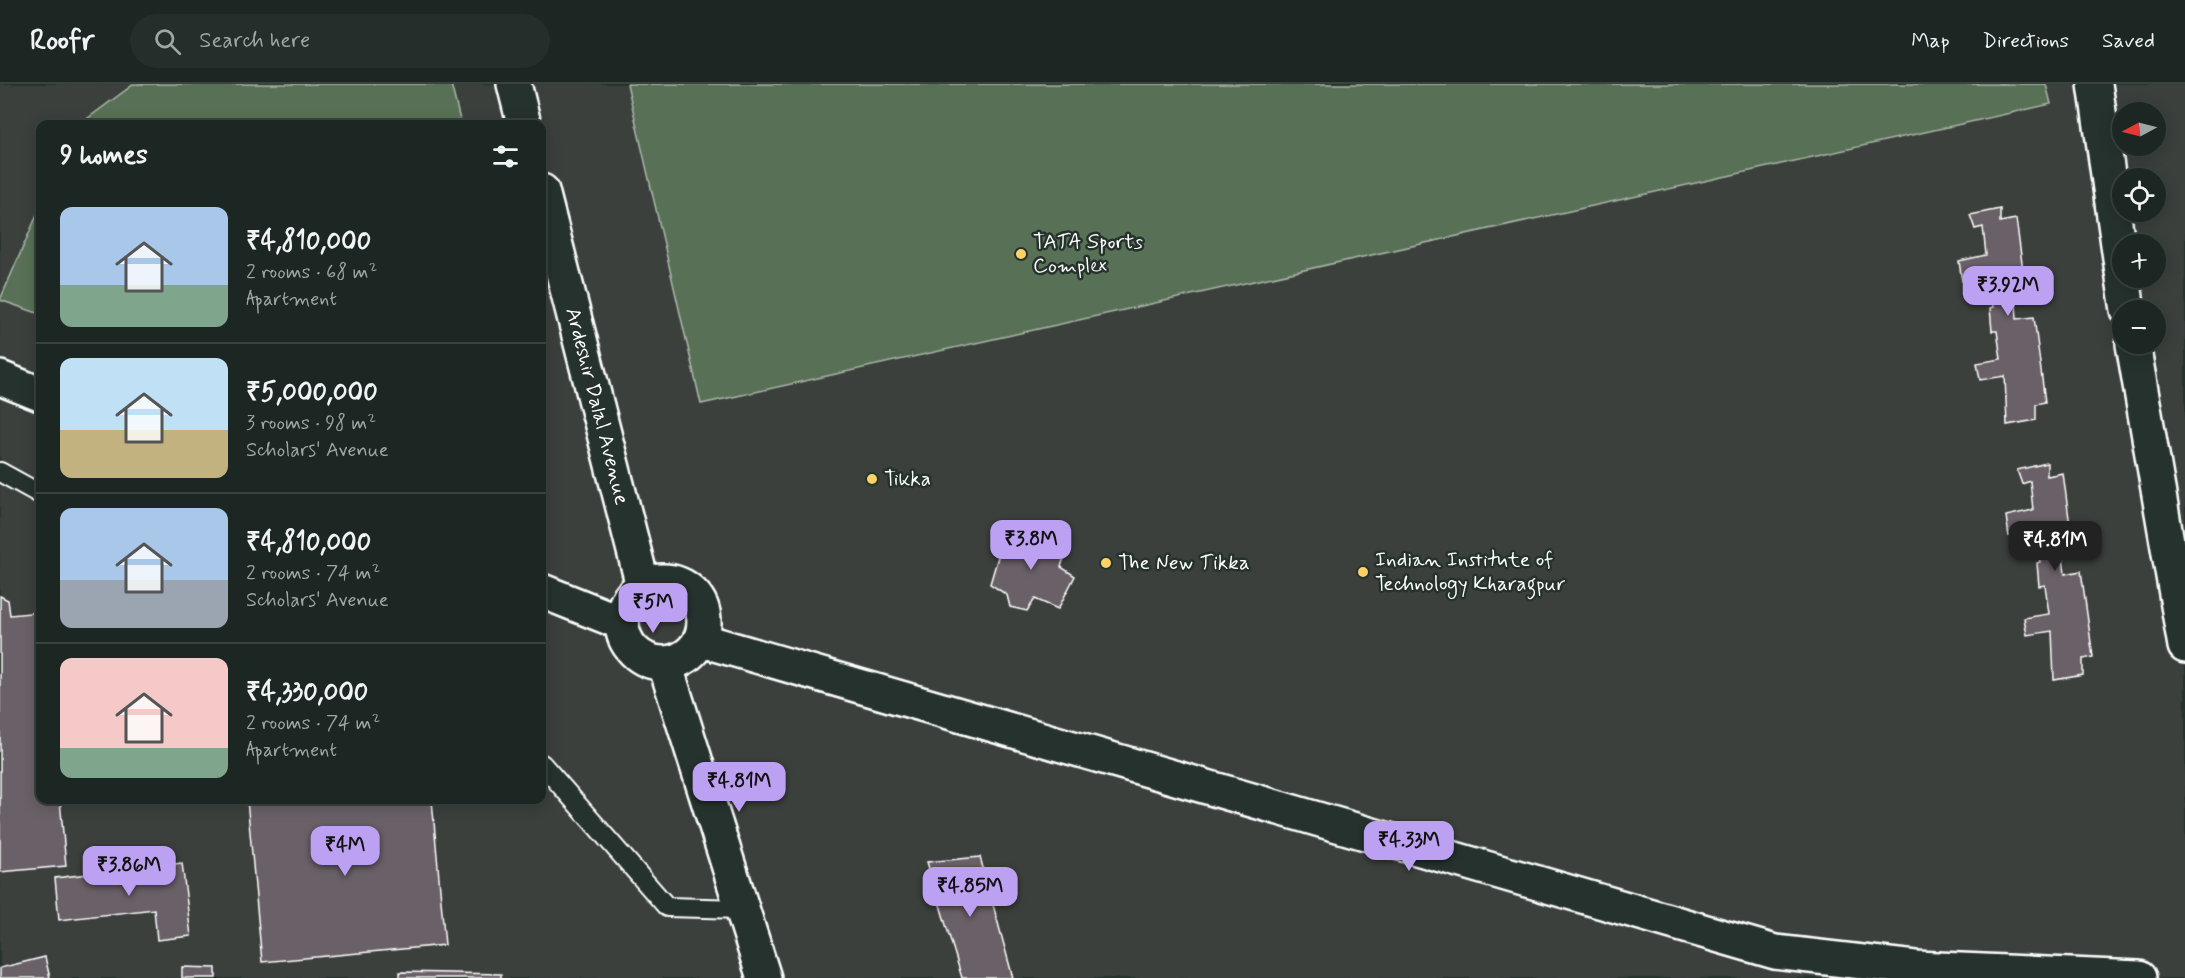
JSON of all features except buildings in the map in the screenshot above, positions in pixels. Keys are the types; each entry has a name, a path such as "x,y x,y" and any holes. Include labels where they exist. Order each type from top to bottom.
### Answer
{"street":[{"path":"514,84 523,120"},
{"path":"2095,84 2117,234"},
{"name":"Ardeshir Dalal Avenue","path":"546,207 643,586"},
{"path":"2135,354 2185,646"},
{"path":"0,378 36,392"},
{"path":"668,581 691,592 699,602 704,615 701,640 695,649 686,657 665,664 640,657 630,648 624,636 622,623 627,601 643,586 655,582 668,581"},
{"path":"546,593 622,623"},
{"path":"701,640 1775,952 1948,974 2139,978"},
{"path":"665,664 764,978"}],"lane":[{"path":"0,472 36,492"},
{"path":"546,769 667,907 742,909"}],"shaded area":[{"name":"Indian Institute of Technology Kharagpur","path":"0,84 2185,84 2185,978 0,978"}],"green space":[{"path":"134,84 451,84 460,120 85,120"},
{"name":"TATA Sports Complex","path":"627,84 2046,84 2051,104 701,404"},
{"path":"36,217 36,313 0,300"}],"place":[{"name":"TATA Sports Complex","path":"1021,254"},
{"name":"Tikka","path":"872,479"},
{"name":"The New Tikka","path":"1106,563"},
{"name":"Indian Institute of Technology Kharagpur","path":"1363,572"}]}
